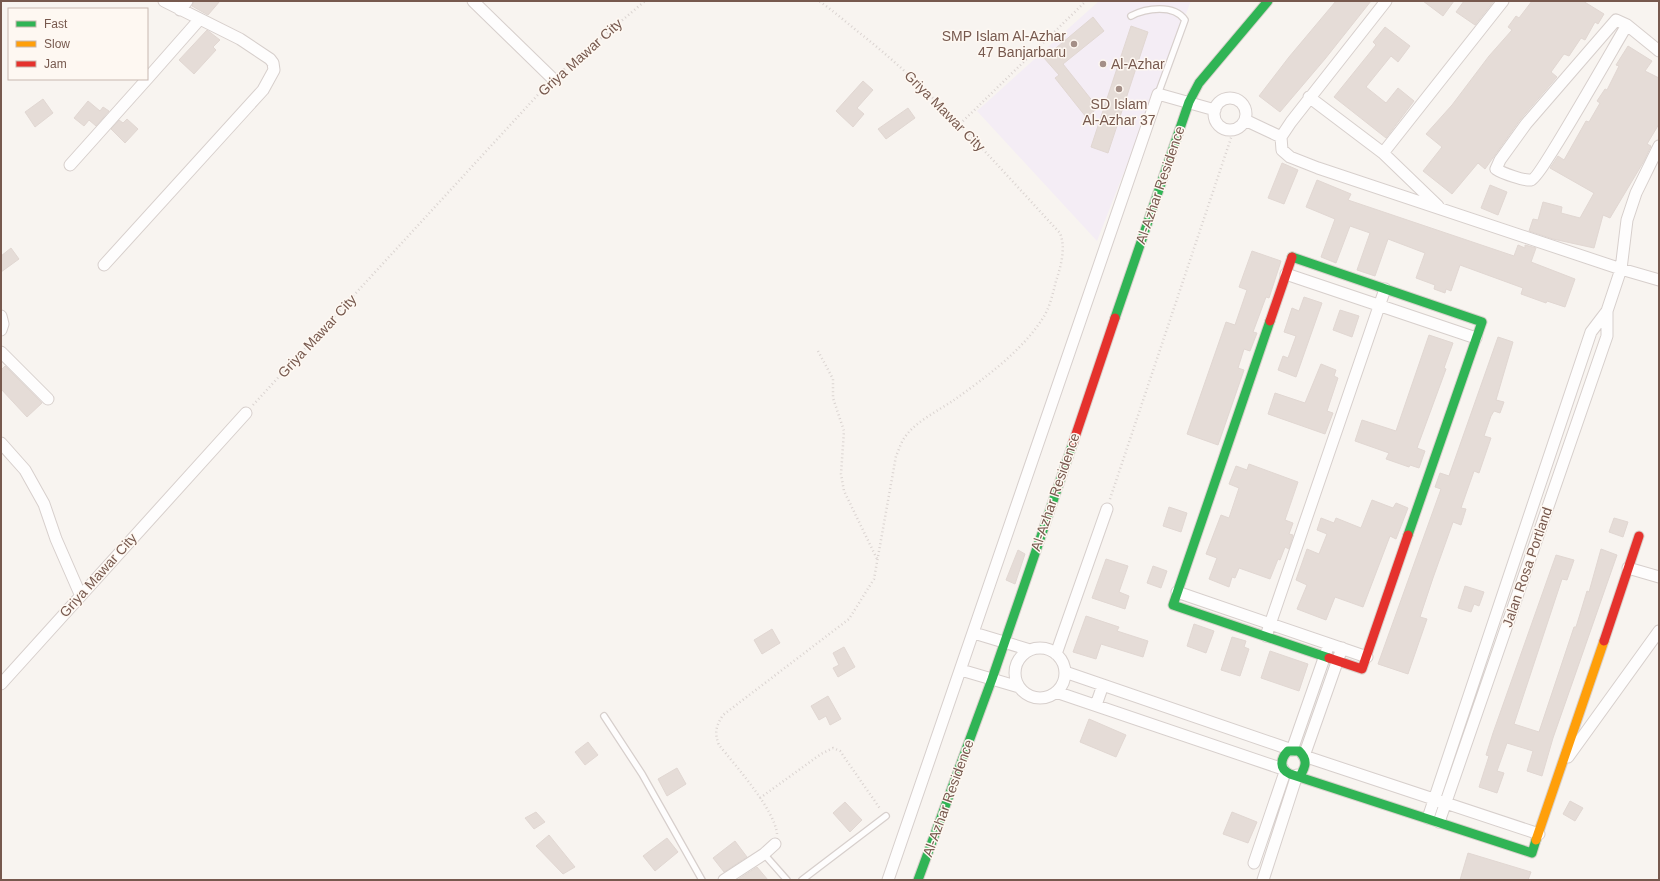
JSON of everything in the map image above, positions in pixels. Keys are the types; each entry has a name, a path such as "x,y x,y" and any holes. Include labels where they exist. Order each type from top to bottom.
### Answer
{"street":[{"path":"104,265 263,90 272,75 274,67 270,59 240,39 199,20 183,5 164,1"},
{"path":"473,1 553,79"},
{"name":"Al-Azhar Residence","path":"918,880 992,679 1003,642 1188,102 1199,83 1268,1"},
{"path":"1386,1 1309,97 1281,137 1282,150 1290,157 1441,209 1621,269 1659,280"},
{"path":"1383,153 1503,1"},
{"path":"148,78 199,20"},
{"path":"1627,25 1535,177 1531,180 1524,179 1496,169 1500,160 1526,124 1615,22 1619,20 1627,25 1659,51"},
{"path":"70,165 146,80"},
{"path":"1158,94 1215,110"},
{"name":"Al-Azhar Residence","path":"888,880 1158,94"},
{"path":"1309,97 1383,153 1441,209"},
{"path":"1225,99 1235,99 1243,105 1246,110 1245,120 1242,124 1230,130 1221,127 1215,120 1215,110 1220,102 1225,99"},
{"path":"1245,120 1281,137"},
{"name":"Jalan Rosa Portland","path":"1439,822 1607,336 1607,311 1621,269 1627,220 1636,193 1659,146"},
{"path":"1292,257 1482,322 1362,669 1173,604 1286,274 1292,257"},
{"path":"1286,274 1476,338"},
{"path":"1266,636 1385,289"},
{"name":"Jalan Rosa Portland","path":"1428,818 1591,332 1607,311"},
{"path":"1,316 3,324 1,330"},
{"path":"1,352 48,399"},
{"name":"Griya Mawar City","path":"1,684 80,594 246,413"},
{"path":"1,444 25,470 44,504 56,539 80,594"},
{"path":"1056,654 1107,509"},
{"path":"1056,692 1284,770 1291,775 1298,775 1532,853 1639,536"},
{"path":"1628,568 1659,576"},
{"path":"1177,592 1367,657"},
{"path":"1562,766 1659,631"},
{"path":"961,670 1019,687 1032,697 1040,699 1048,697 1056,692 1064,683 1062,661 1056,654 1044,648 1030,650 974,633"},
{"path":"1254,863 1284,770 1283,757 1292,750 1329,644"},
{"path":"1304,756 1342,648"},
{"path":"1019,687 1015,674 1016,666 1019,660 1030,650"},
{"path":"1064,672 1292,750 1299,751 1304,756 1307,762 1305,769 1298,775 1264,880"},
{"path":"1096,705 1103,685"},
{"path":"1304,756 1539,834"},
{"path":"724,880 764,854 775,844"}],"lane":[{"path":"1131,16 1146,10 1168,10 1180,14 1185,20 1158,94"},
{"path":"604,716 642,774 702,880"},
{"path":"802,880 886,816"},
{"path":"764,854 787,880"}],"path":[{"name":"Griya Mawar City","path":"246,413 553,79 645,1"},
{"name":"Griya Mawar City","path":"819,1 885,52 920,83 960,124 1060,233 1063,240 1058,274 1044,317 1034,331 1011,354 979,381 922,422 904,437 896,456 878,562"},
{"path":"960,124 1086,1"},
{"path":"1107,509 1234,129"},
{"path":"775,844 778,838 777,830 760,798 719,745 715,736 716,725 723,715 849,619 870,586 878,562 844,491 841,474 844,432 833,398 833,379 818,351"},
{"path":"760,798 821,754 833,748 840,751 886,816"}],"shaded area":[{"path":"1099,1 1191,1 1097,241 977,111"}],"building":[{"path":"194,1 220,1 208,15 192,6"},
{"path":"1336,1 1371,1 1280,112 1259,96 1289,57"},
{"path":"1423,1 1454,1 1443,16"},
{"path":"1464,1 1494,1 1475,25 1456,12"},
{"path":"1532,1 1583,1 1604,14 1598,24 1595,22 1585,40 1581,38 1569,56 1564,54 1551,72 1557,77 1520,120 1485,169 1478,163 1452,194 1423,171 1442,147 1426,134 1452,105 1489,56 1512,30 1508,27 1516,16 1519,18"},
{"path":"1093,17 1104,31 1063,64 1098,108 1086,117 1055,78 1059,75 1044,58"},
{"name":"SD Islam Al-Azhar 37","path":"1131,26 1148,32 1108,153 1091,147"},
{"path":"1385,27 1410,46 1398,62 1391,56 1366,87 1386,103 1398,88 1414,101 1386,138 1334,97 1376,45 1373,42"},
{"path":"207,30 220,40 213,47 216,50 194,74 179,60"},
{"path":"1628,46 1652,61 1645,71 1659,78 1659,124 1647,144 1651,146 1644,161 1610,218 1603,215 1594,248 1553,239 1529,231 1533,219 1538,220 1543,202 1562,207 1561,213 1580,218 1594,193 1550,168 1558,156 1564,160 1586,121 1589,122 1600,103 1597,101 1605,89 1607,90 1619,66 1616,65"},
{"path":"863,81 873,90 857,108 864,114 853,127 836,111"},
{"path":"43,99 53,113 35,127 25,112"},
{"path":"88,101 100,111 103,107 109,111 96,126 89,120 84,126 74,118"},
{"path":"908,108 915,118 886,139 878,129"},
{"path":"127,119 138,129 125,143 111,129 119,120 123,123"},
{"path":"1282,163 1298,170 1284,204 1268,198"},
{"path":"1317,180 1351,194 1348,200 1514,256 1518,245 1525,248 1525,245 1536,248 1531,262 1575,279 1565,307 1547,301 1546,303 1521,294 1523,288 1460,265 1451,291 1446,289 1445,293 1434,289 1435,285 1416,278 1425,253 1388,239 1375,276 1357,270 1370,233 1350,226 1336,263 1321,257 1335,219 1306,207"},
{"path":"1490,185 1507,192 1498,215 1481,208"},
{"path":"11,248 19,259 1,272 1,256"},
{"path":"1252,251 1281,261 1269,298 1266,297 1253,332 1257,333 1250,351 1244,349 1238,368 1244,370 1218,445 1187,434 1226,322 1235,325 1247,290 1239,287"},
{"path":"1304,297 1322,303 1296,377 1278,370 1283,356 1288,358 1296,336 1284,332 1292,308 1299,311"},
{"path":"1340,310 1359,316 1352,337 1333,330"},
{"path":"1429,335 1453,343 1444,368 1446,369 1417,448 1425,451 1419,468 1410,465 1409,467 1386,459 1389,453 1355,441 1362,420 1396,431"},
{"path":"1498,337 1513,342 1496,400 1504,402 1500,413 1494,411 1491,416 1484,436 1491,438 1479,473 1474,471 1461,508 1466,509 1461,525 1453,522 1433,578 1420,617 1427,619 1408,674 1378,664 1441,489 1435,487 1440,473 1449,476"},
{"path":"1321,364 1336,370 1334,376 1338,378 1327,411 1333,413 1325,434 1268,414 1275,393 1305,403"},
{"path":"5,366 42,403 27,417 1,389 1,370"},
{"path":"1249,464 1298,482 1285,520 1293,523 1289,534 1293,535 1289,549 1285,547 1280,560 1278,559 1270,579 1239,568 1235,578 1232,577 1229,587 1209,579 1217,558 1206,554 1221,515 1229,518 1239,488 1229,484 1236,466 1247,470"},
{"path":"1372,500 1393,508 1396,503 1408,508 1396,539 1390,536 1363,607 1335,597 1326,620 1297,609 1307,585 1296,580 1307,549 1319,554 1327,534 1317,530 1321,518 1334,523 1336,518 1361,528"},
{"path":"1169,507 1187,513 1181,532 1163,526"},
{"path":"1614,518 1628,522 1623,537 1609,532"},
{"path":"1601,549 1617,555 1553,738 1542,776 1527,771 1533,751 1507,743 1497,771 1504,773 1497,793 1479,787 1489,756 1486,755 1493,733 1556,555 1574,560 1567,580 1562,579 1514,724 1539,732 1574,627 1576,627 1587,591 1589,592"},
{"path":"1018,550 1025,554 1015,584 1006,580"},
{"path":"1106,559 1128,566 1119,592 1129,596 1125,609 1092,598"},
{"path":"1153,566 1167,571 1161,588 1147,583"},
{"path":"1465,586 1484,592 1479,606 1474,604 1471,612 1458,608"},
{"path":"1086,616 1119,627 1117,631 1148,641 1143,657 1101,644 1096,659 1073,652"},
{"path":"1194,624 1214,631 1206,653 1187,646"},
{"path":"772,629 780,643 762,654 754,640"},
{"path":"1232,637 1246,641 1244,647 1249,649 1240,676 1221,670"},
{"path":"844,647 855,667 838,677 833,668 839,665 833,653"},
{"path":"1270,651 1308,664 1299,691 1261,678"},
{"path":"828,696 841,719 830,725 826,716 819,720 811,706"},
{"path":"1089,719 1126,735 1116,757 1080,742"},
{"path":"588,742 598,755 585,765 575,752"},
{"path":"677,768 686,784 667,796 658,779"},
{"path":"1570,801 1583,808 1575,821 1563,814"},
{"path":"845,802 862,820 850,832 833,813"},
{"path":"536,812 545,822 534,829 525,818"},
{"path":"1232,812 1257,822 1248,843 1223,834"},
{"path":"549,835 575,867 563,874 536,846"},
{"path":"667,838 678,852 655,871 643,856"},
{"path":"735,841 747,857 724,872 713,858"},
{"path":"1468,853 1531,872 1528,880 1460,880"},
{"path":"757,867 768,880 737,880"}],"traffic: fast":[{"path":"1115,318 1189,102 1199,83 1268,1"},
{"path":"1292,257 1482,322 1408,535"},
{"path":"1270,321 1173,605 1329,658"},
{"path":"918,880 992,679 1073,443"},
{"path":"1300,776 1305,766 1304,757 1299,751 1288,751 1283,757 1282,767 1290,774 1532,853 1536,840"}],"traffic: slow":[{"path":"1536,840 1604,641"}],"traffic: jam":[{"path":"1270,321 1292,257"},
{"path":"1073,443 1115,318"},
{"path":"1329,658 1362,669 1408,535"},
{"path":"1604,641 1639,536"}],"place":[{"name":"SMP Islam Al-Azhar 47 Banjarbaru","path":"1074,44"},
{"name":"Al-Azhar","path":"1103,64"},
{"name":"SD Islam Al-Azhar 37","path":"1119,89"}]}
